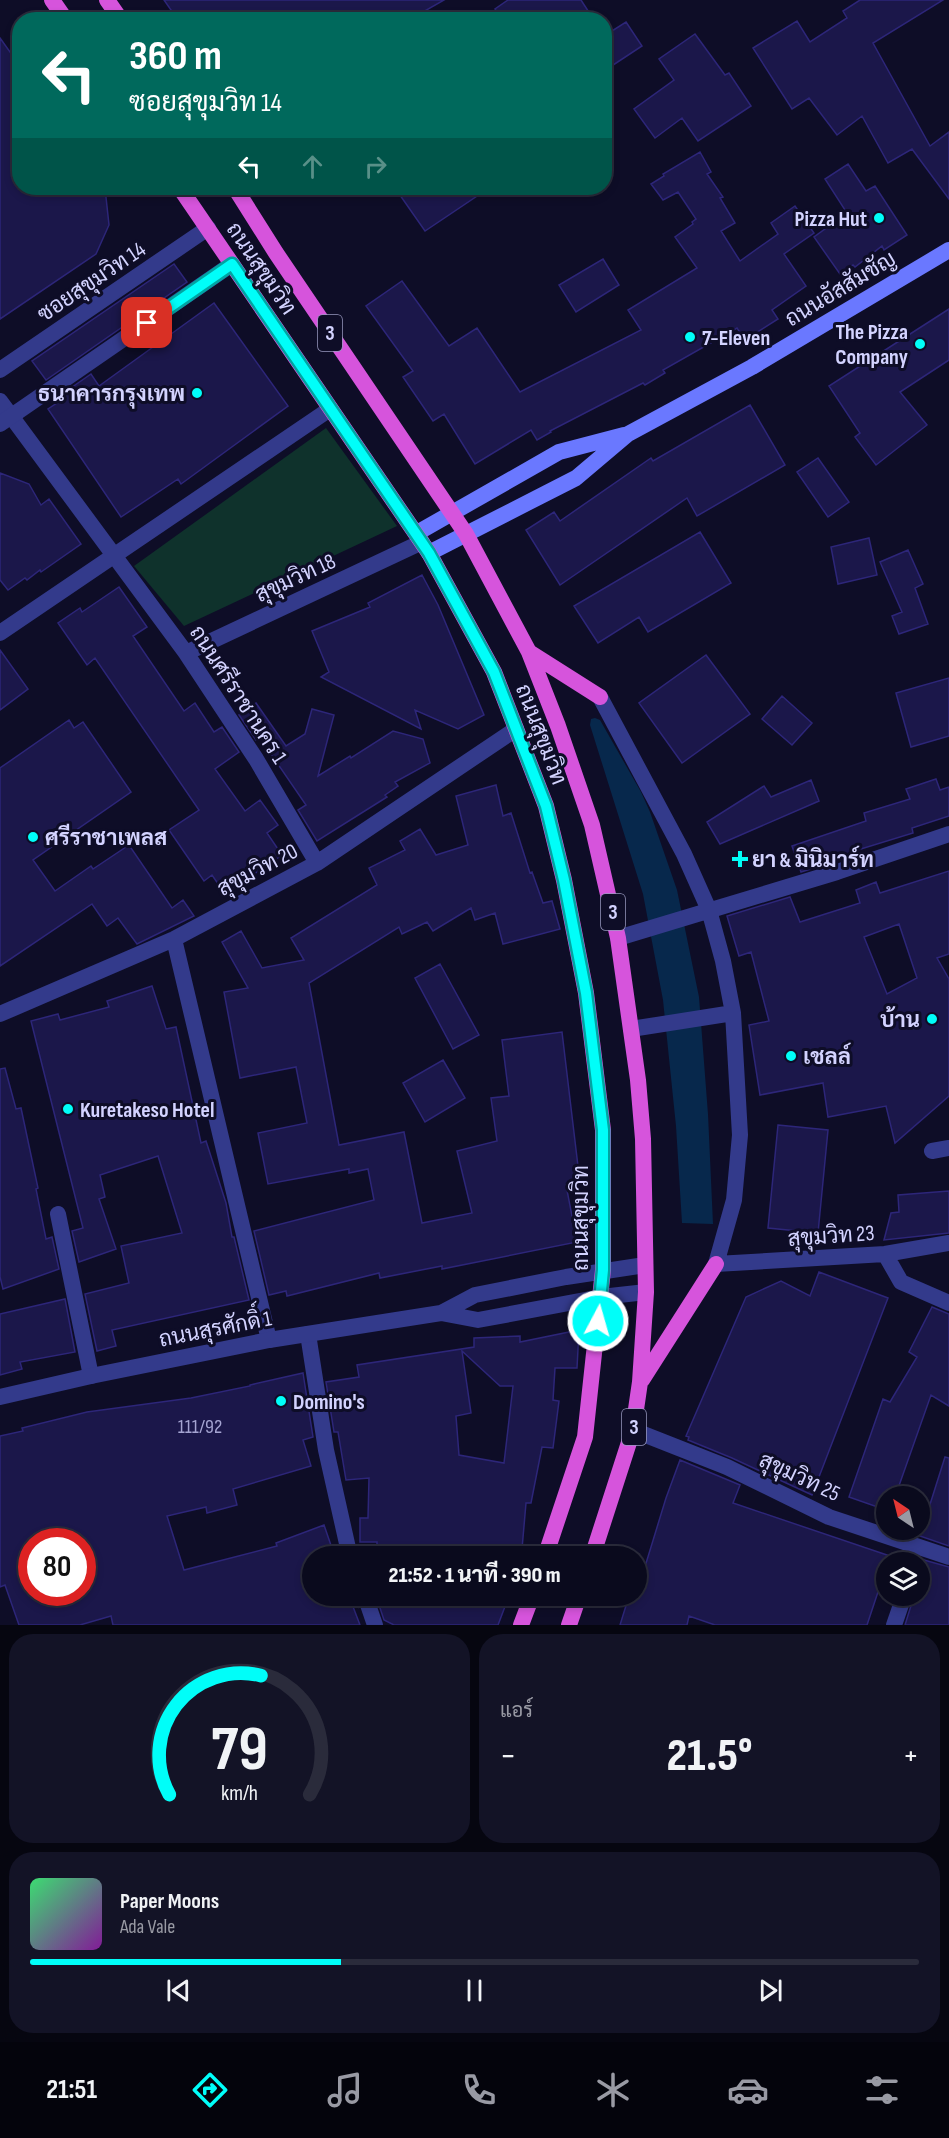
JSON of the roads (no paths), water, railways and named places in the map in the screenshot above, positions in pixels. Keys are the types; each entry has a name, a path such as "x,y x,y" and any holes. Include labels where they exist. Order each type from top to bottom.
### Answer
{"highway":[{"name":"ถนนสุขุมวิท","path":"185,195 423,542 494,672 546,806 564,880 586,993 603,1130 603,1270 585,1437 549,1546"},
{"name":"ถนนสุขุมวิท","path":"239,195 276,253 466,534 529,652 558,726 592,825 618,938 631,1029 643,1139 646,1292 640,1382 633,1430 596,1546"},
{"path":"529,652 600,697"},
{"path":"640,1382 716,1264"},
{"path":"521,1625 528,1606"},
{"path":"569,1625 576,1606"}],"main road":[{"name":"ถนนอัสสัมชัญ","path":"423,542 466,534 576,478 628,434 753,367 949,250"},
{"name":"ถนนอัสสัมชัญ","path":"423,542 452,513 559,452 628,434"}],"street":[{"name":"ซอยสุขุมวิท 14","path":"0,370 208,228"},
{"path":"5,420 232,264"},
{"name":"ถนนศรีราชานคร 1","path":"0,402 5,420 114,556 186,653 256,759 316,863"},
{"path":"0,633 330,409"},
{"name":"สุขุมวิท 18","path":"186,653 423,542"},
{"path":"600,697 684,854 709,910 723,961 733,1013 740,1135 734,1200 716,1264"},
{"name":"สุขุมวิท 20","path":"0,1014 174,939 316,863 516,729"},
{"path":"618,938 837,872 949,834"},
{"path":"174,939 269,1340"},
{"path":"631,1029 733,1013"},
{"path":"932,1151 949,1148"},
{"path":"58,1214 91,1376"},
{"name":"สุขุมวิท 23","path":"716,1264 885,1254 949,1243"},
{"path":"885,1254 901,1282 949,1304"},
{"name":"ถนนสุรศักดิ์ 1","path":"0,1397 269,1340 441,1313 476,1295 603,1270 645,1265"},
{"name":"ถนนสุรศักดิ์ 1","path":"441,1313 478,1320 601,1297 646,1292"},
{"path":"308,1334 326,1450 348,1546"},
{"name":"สุขุมวิท 25","path":"633,1430 727,1467 909,1552"},
{"name":"สุขุมวิท 25","path":"930,1556 949,1557"},
{"path":"368,1606 375,1625"},
{"path":"894,1625 901,1606"}],"water":[{"path":"591,719 600,720 641,792 677,890 699,997 713,1224 682,1223 676,1126 663,1000 643,894 590,725"}],"place":[{"name":"Pizza Hut","path":"879,218"},
{"name":"7-Eleven","path":"690,337"},
{"name":"The Pizza Company","path":"920,344"},
{"name":"ธนาคารกรุงเทพ","path":"197,393"},
{"name":"ศรีราชาเพลส","path":"33,837"},
{"name":"ยา & มินิมาร์ท","path":"740,859"},
{"name":"บ้าน","path":"932,1019"},
{"name":"เชลล์","path":"791,1056"},
{"name":"Kuretakeso Hotel","path":"68,1109"},
{"name":"Domino's","path":"281,1401"}]}
